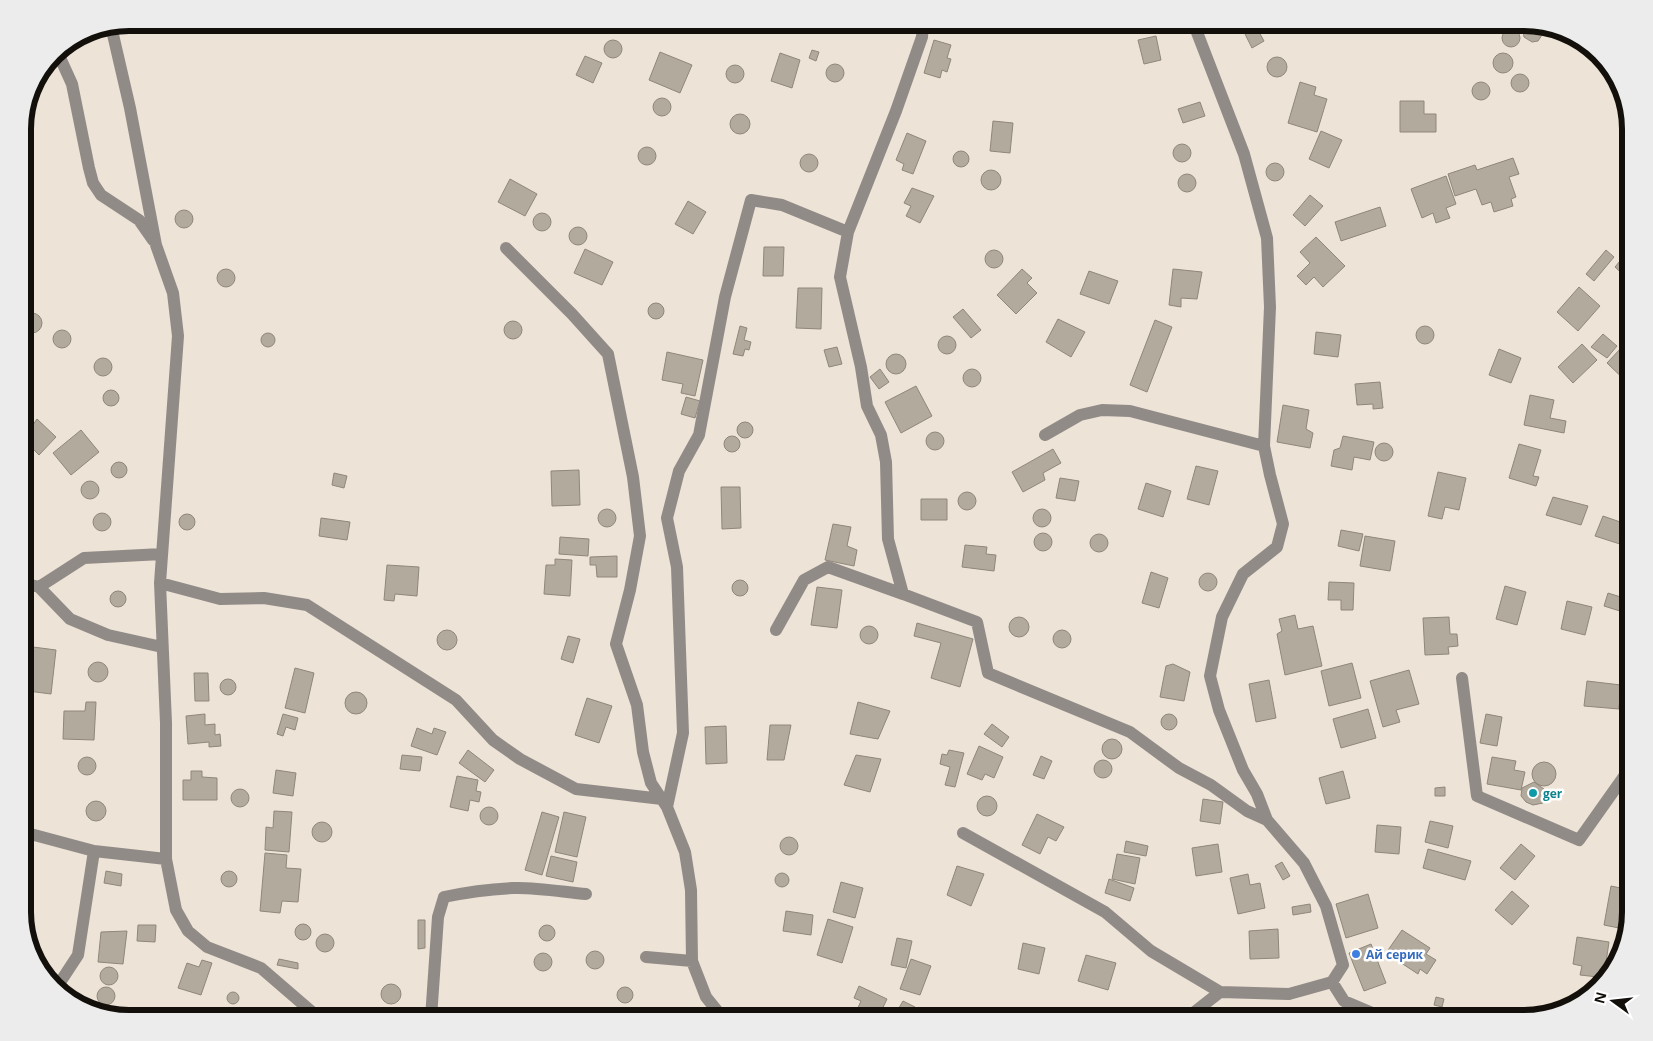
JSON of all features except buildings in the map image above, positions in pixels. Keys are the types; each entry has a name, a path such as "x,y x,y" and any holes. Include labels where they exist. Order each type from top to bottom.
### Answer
{"street":[{"path":"903,594 888,539 886,462 881,435 868,406 862,367 840,277 848,232 896,111 922,37 922,31"},
{"path":"963,833 1105,912 1151,951 1220,992 1290,994 1332,982 1342,965 1326,906 1304,863 1267,820 1258,794 1244,770 1219,710 1210,676 1222,617 1230,600 1243,574 1277,547 1283,524 1264,446 1270,307 1267,238 1244,154 1196,31"},
{"path":"113,33 130,108 156,244 174,293 178,336 160,583 166,723 166,858 176,910 188,932 207,947 261,968 310,1010"},
{"path":"62,59 72,84 89,168 94,183 102,195 139,220 156,244"},
{"path":"664,803 683,733 677,567 667,518 679,471 699,435 725,297 751,200 782,205 848,232"},
{"path":"506,248 572,314 608,354 633,477 640,536 630,590 616,644 637,705 643,752 651,783 664,803 685,852 691,890 692,961 706,997 717,1010"},
{"path":"1044,435 1080,416 1102,410 1130,411 1264,446"},
{"path":"39,587 84,558 162,554"},
{"path":"776,630 804,580 828,567 977,622 988,673 1130,732 1179,768 1211,785 1247,811 1267,820"},
{"path":"160,583 220,599 264,598 307,606 456,700 493,740 520,759 576,789 664,803"},
{"path":"31,585 39,587 70,619 108,635 162,647"},
{"path":"1462,678 1476,796 1579,840 1622,779"},
{"path":"31,834 94,851 166,858"},
{"path":"61,981 78,955 94,851"},
{"path":"431,1010 438,917 444,897 476,890 513,888 586,894"},
{"path":"646,957 692,961"},
{"path":"1332,982 1344,1001 1359,1010"},
{"path":"1197,1010 1220,992"}],"place":[{"name":"ger","path":"1533,793"},
{"name":"Ай серик","path":"1356,954"}]}
